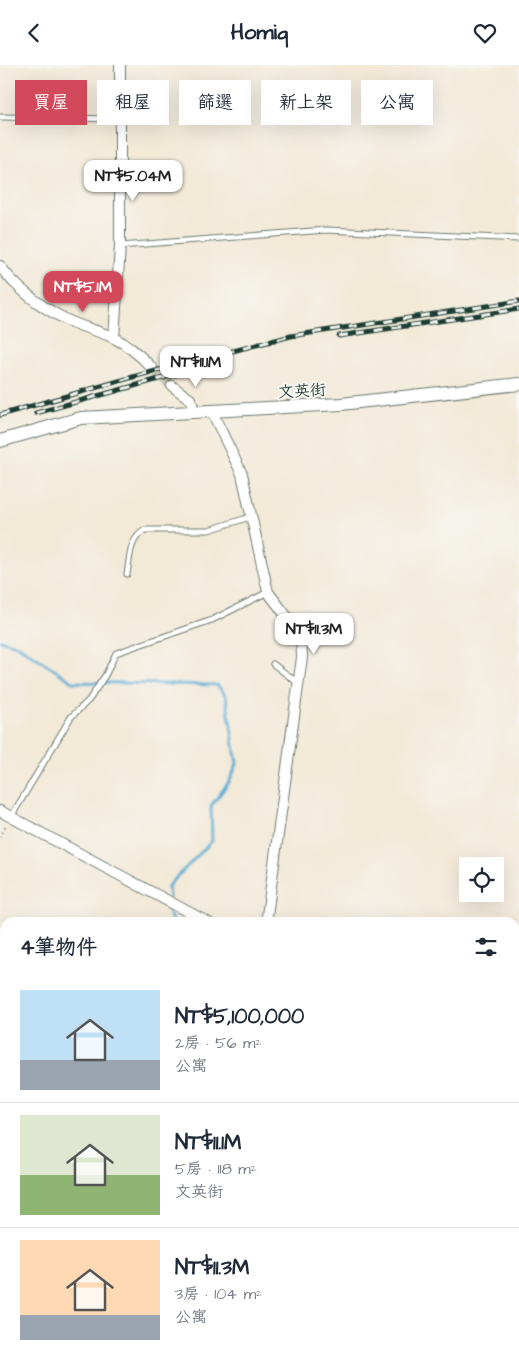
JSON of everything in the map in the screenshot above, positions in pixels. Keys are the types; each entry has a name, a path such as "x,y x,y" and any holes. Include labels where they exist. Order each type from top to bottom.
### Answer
{"street":[{"path":"120,65 120,80"},
{"path":"114,338 120,246 120,125"},
{"path":"0,266 8,278 30,296 65,319 114,338 142,357 152,368"},
{"name":"文英街","path":"0,441 82,418 341,404 519,384"},
{"path":"172,386 190,399 195,412"},
{"path":"211,411 242,474 268,592 301,635 302,657 267,917"},
{"path":"0,811 199,917"}],"lane":[{"path":"0,117 97,119"},
{"path":"120,246 326,230 519,239"},
{"path":"127,574 133,542 137,534 145,530 209,530 250,517"},
{"path":"11,818 71,717 89,700 116,653 212,620 268,592"},
{"path":"273,664 298,683"}],"path":[{"path":"0,837 11,818"}],"waterway":[{"path":"0,640 17,645 73,682 217,685 226,696 237,764 229,782 211,806 212,841 168,886 169,898"},
{"path":"169,904 171,917"}],"tunnel":[{"path":"152,368 172,386"}],"railway":[{"path":"0,415 140,375 291,336 519,301"},
{"path":"339,336 519,309"},
{"path":"36,413 217,363"}]}
